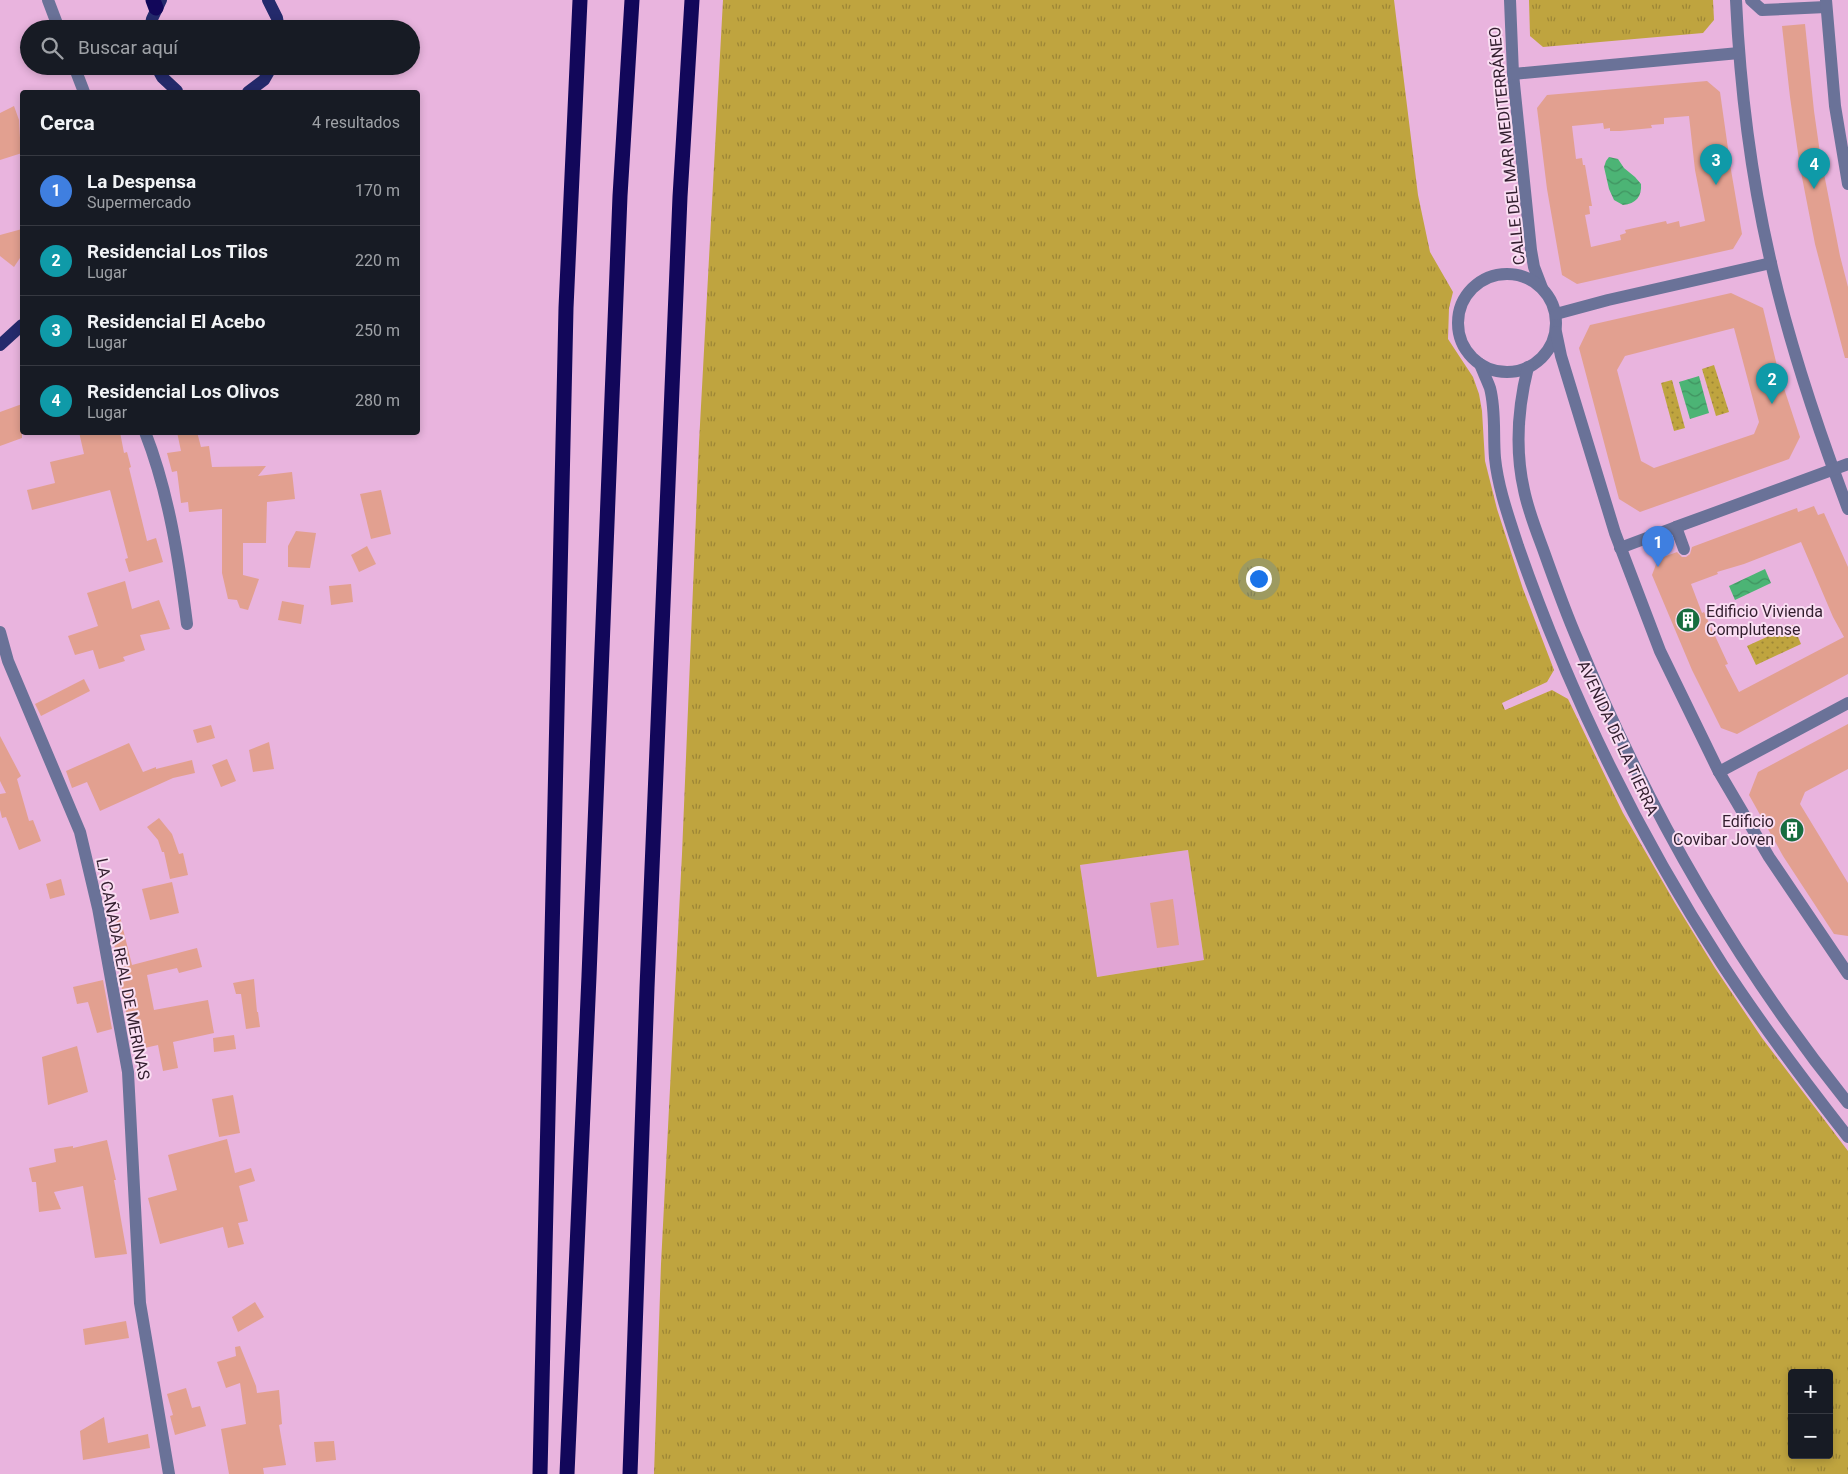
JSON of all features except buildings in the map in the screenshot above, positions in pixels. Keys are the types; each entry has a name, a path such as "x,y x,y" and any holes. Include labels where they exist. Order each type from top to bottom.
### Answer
{"highway":[{"path":"540,1474 566,308 580,0"},
{"path":"567,1474 590,966 620,196 632,0"},
{"path":"630,1474 647,988 680,197 692,0"}],"main road":[{"path":"268,0 277,20"},
{"path":"152,20 157,2"},
{"path":"161,75 176,90"},
{"path":"251,90 264,80 267,75"},
{"path":"0,345 20,327"}],"street":[{"path":"48,0 56,20"},
{"name":"CALLE DEL MAR MEDITERRÁNEO","path":"1510,0 1513,74 1531,250 1534,267 1542,288"},
{"path":"1848,184 1835,106 1826,4 1776,11 1762,10 1752,0 1736,1 1739,53 1752,167 1771,263 1800,371 1848,509"},
{"path":"1513,74 1739,53"},
{"path":"77,75 83,90"},
{"path":"1556,314 1608,300 1771,263"},
{"path":"1556,332 1550,346 1541,359 1528,367 1504,372 1480,364 1467,350 1459,331 1459,317 1462,304 1471,290 1484,280 1500,275 1515,275 1529,279 1542,288 1551,300 1556,314 1556,332 1561,356 1620,548 1660,651 1720,772 1769,857 1848,974"},
{"name":"AVENIDA DE LA TIERRA","path":"1480,364 1490,390 1494,417 1495,459 1505,503 1518,545 1545,618 1589,722 1631,809 1722,964 1769,1032 1848,1137"},
{"name":"AVENIDA DE LA TIERRA","path":"1528,367 1520,414 1519,456 1524,490 1565,611 1590,670 1650,798 1709,902 1739,952 1848,1103"},
{"path":"146,435 154,454 178,553 187,624"},
{"path":"1620,548 1848,464"},
{"path":"1676,527 1684,549"},
{"name":"LA CAÑADA REAL DE MERINAS","path":"0,632 8,661 80,832 98,908 128,1072 140,1303 170,1474"},
{"path":"1720,772 1848,703"}],"shaded area":[{"path":"1188,850 1204,960 1096,977 1080,865"}],"green space":[{"path":"723,0 1394,0 1418,195 1430,252 1453,292 1449,308 1448,339 1473,377 1479,394 1485,461 1497,509 1523,589 1554,670 1547,682 1502,703 1505,710 1552,690 1568,699 1623,813 1715,968 1762,1038 1848,1151 1848,1474 654,1474 661,1264 682,854 699,443","holes":["1188,850 1204,960 1097,977 1080,865"]},
{"path":"1529,0 1713,0 1714,20 1703,33 1543,47 1530,36"},
{"path":"1714,365 1729,412 1716,416 1702,369"},
{"path":"1672,380 1685,428 1674,431 1661,383"},
{"path":"1793,625 1801,644 1756,665 1747,646"}],"water":[{"path":"1609,157 1618,159 1624,168 1641,184 1639,196 1635,201 1623,205 1614,200 1609,189 1604,167"},
{"path":"1699,376 1709,413 1690,419 1679,382"},
{"path":"1765,569 1771,583 1735,600 1729,586"}],"place":[{"name":"Residencial El Acebo","path":"1716,185"},
{"name":"Residencial Los Olivos","path":"1814,189"},
{"name":"Residencial Los Tilos","path":"1772,404"},
{"name":"La Despensa","path":"1658,567"},
{"name":"Edificio Vivienda Complutense","path":"1688,620"},
{"name":"Edificio Covibar Joven","path":"1792,830"}]}
